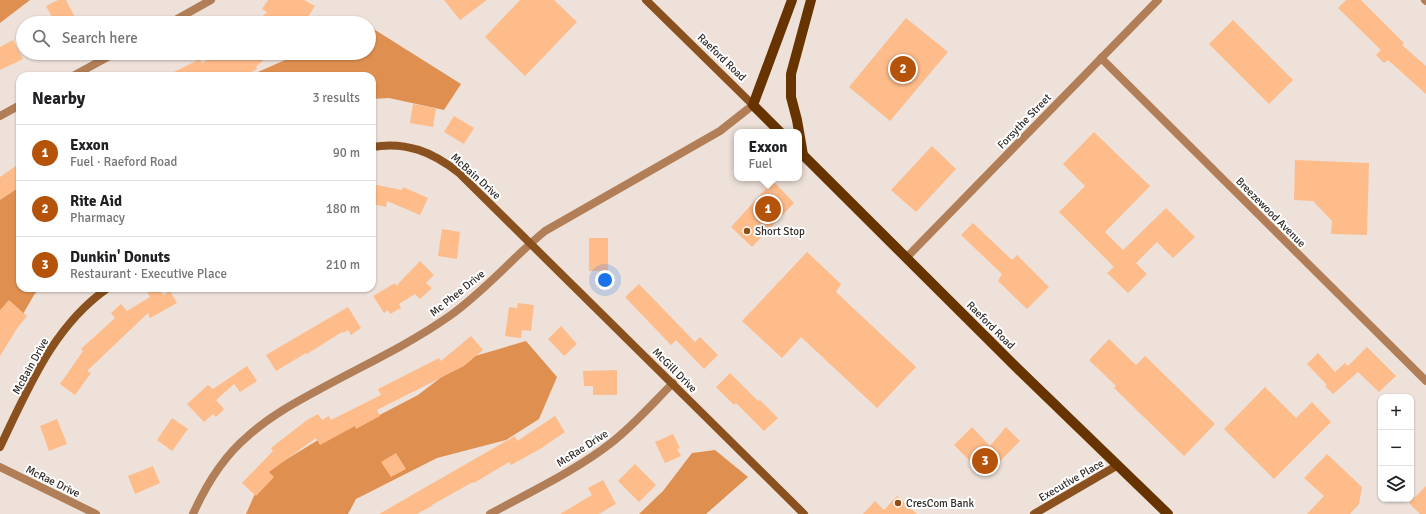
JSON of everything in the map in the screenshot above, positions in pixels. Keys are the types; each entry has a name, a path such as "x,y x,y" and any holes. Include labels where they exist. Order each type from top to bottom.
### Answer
{"main road":[{"path":"753,105 792,0"},
{"path":"798,129 792,97 790,74 811,0"},
{"name":"Raeford Road","path":"753,105 777,129"},
{"name":"Raeford Road","path":"802,154 1022,373 1168,514"}],"street":[{"path":"182,16 210,0"},
{"name":"Raeford Road","path":"646,0 753,105"},
{"name":"Forsythe Street","path":"906,258 1158,0"},
{"name":"Breezewood Avenue","path":"1101,58 1426,381"},
{"path":"80,72 102,60"},
{"name":"Mc Phee Drive","path":"193,514 211,479 228,457 247,437 268,419 292,404 417,337 448,317 477,294 545,231 720,131 753,105"},
{"path":"0,116 16,107"},
{"name":"McBain Drive","path":"376,148 392,146 410,147 445,161 531,243"},
{"name":"McGill Drive","path":"531,243 804,514"},
{"name":"McBain Drive","path":"0,447 49,350 66,328 85,308 103,292"},
{"name":"McRae Drive","path":"490,514 597,454 626,431 673,383"},
{"name":"Executive Place","path":"1034,514 1118,465"},
{"name":"McRae Drive","path":"0,467 96,514"}],"shaded area":[{"path":"0,0 30,0 0,23"},
{"path":"376,31 461,84 444,110 389,98 376,99 376,72 258,72 285,60 376,60"},
{"path":"0,183 16,183 16,292 37,292 0,354"},
{"path":"526,341 557,377 539,419 506,440 437,458 356,499 348,514 246,514 264,473 323,437 370,420 418,395 465,359"},
{"path":"715,450 748,477 706,514 639,514 663,491 692,453"}],"building":[{"path":"58,0 66,0 74,16 51,16 46,6"},
{"path":"268,0 304,0 315,6 309,16 263,16 267,12 262,9"},
{"path":"444,0 487,0 460,20"},
{"path":"520,0 554,0 577,22 525,76 485,37"},
{"path":"1346,0 1361,0 1404,43 1402,45 1426,66 1426,94 1388,60 1384,63 1376,55 1381,50 1338,8"},
{"path":"906,18 948,52 890,121 849,87"},
{"path":"1233,20 1293,80 1269,104 1209,44"},
{"path":"13,40 16,46 16,60 21,60 0,70 0,47"},
{"path":"198,60 200,60 202,63 207,60 264,60 256,67 257,69 251,72 174,72"},
{"path":"413,104 436,108 433,127 410,123"},
{"path":"454,116 474,128 464,144 444,132"},
{"path":"1094,132 1150,186 1105,232 1123,250 1166,208 1195,237 1173,258 1157,242 1136,263 1147,274 1128,293 1107,273 1114,267 1059,212 1085,186 1063,164"},
{"path":"932,146 956,169 916,212 891,190"},
{"path":"1295,160 1369,163 1367,235 1331,234 1332,221 1313,201 1294,200"},
{"path":"16,166 16,190 0,200 0,177"},
{"path":"773,181 794,203 752,247 731,227"},
{"path":"376,185 402,190 403,187 428,198 420,215 387,201 386,207 376,205"},
{"path":"973,223 1012,260 1017,255 1049,287 1027,309 998,281 1002,274 961,235"},
{"path":"442,229 460,232 457,259 438,256"},
{"path":"589,238 608,238 608,271 589,271"},
{"path":"807,252 841,284 836,292 916,367 877,408 801,337 782,358 742,321"},
{"path":"420,261 434,275 426,283 432,288 420,299 415,294 399,304 401,308 390,314 388,310 384,313 373,296 395,283 396,286"},
{"path":"639,284 695,342 700,337 718,355 704,369 676,340 671,345 625,297"},
{"path":"147,292 161,292 163,295 171,292 177,303 150,318 148,313 87,371 91,373 75,395 60,384 83,351 81,349 115,318 111,313 121,304 127,311 150,297"},
{"path":"9,300 27,316 18,327 0,356 0,310"},
{"path":"518,303 534,305 531,331 522,330 521,338 505,336 509,307 517,308"},
{"path":"348,307 361,328 351,335 348,330 343,333 342,332 276,371 266,355"},
{"path":"561,326 577,344 564,356 548,339"},
{"path":"471,336 483,350 464,366 377,410 380,416 356,429 355,426 320,445 316,438 269,472 274,477 256,496 242,483 273,451 271,448 307,420 318,414 322,420 329,416 331,420 381,395 378,389 439,358 441,361"},
{"path":"1109,339 1136,365 1145,356 1215,424 1184,456 1114,388 1116,386 1089,360"},
{"path":"1367,347 1396,376 1379,392 1358,372 1333,394 1325,386 1327,385 1307,364 1318,353 1335,372 1345,363 1348,366"},
{"path":"247,366 257,381 240,392 234,384 216,400 224,409 216,417 213,414 204,422 187,404 208,385 213,389"},
{"path":"617,370 617,395 593,395 593,386 584,386 583,371"},
{"path":"730,373 758,401 760,400 778,418 764,431 736,403 734,405 716,387"},
{"path":"1265,387 1296,418 1312,402 1331,422 1274,479 1224,429"},
{"path":"555,416 565,432 540,449 511,465 509,462 417,514 379,514 515,436 517,441"},
{"path":"172,418 188,429 172,451 157,440"},
{"path":"57,419 67,444 49,451 40,426"},
{"path":"972,427 990,446 1006,427 1020,441 985,476 954,445"},
{"path":"673,434 680,448 677,449 681,456 665,463 655,442"},
{"path":"396,453 406,469 391,477 381,462"},
{"path":"1327,454 1362,487 1359,504 1350,514 1307,514 1324,496 1304,478"},
{"path":"635,464 656,485 639,502 618,481"},
{"path":"153,466 160,483 135,494 128,476"},
{"path":"603,480 616,504 599,514 560,514 592,495 588,488"},
{"path":"1426,486 1426,514 1420,514 1409,503 1414,502 1414,498"},
{"name":"CresCom Bank","path":"897,496 917,514 863,514 875,501 884,510"}],"place":[{"name":"Rite Aid","path":"903,69"},
{"name":"Exxon","path":"768,209"},
{"name":"Short Stop","path":"747,231"},
{"name":"Dunkin' Donuts","path":"985,461"},
{"name":"CresCom Bank","path":"898,503"}]}
